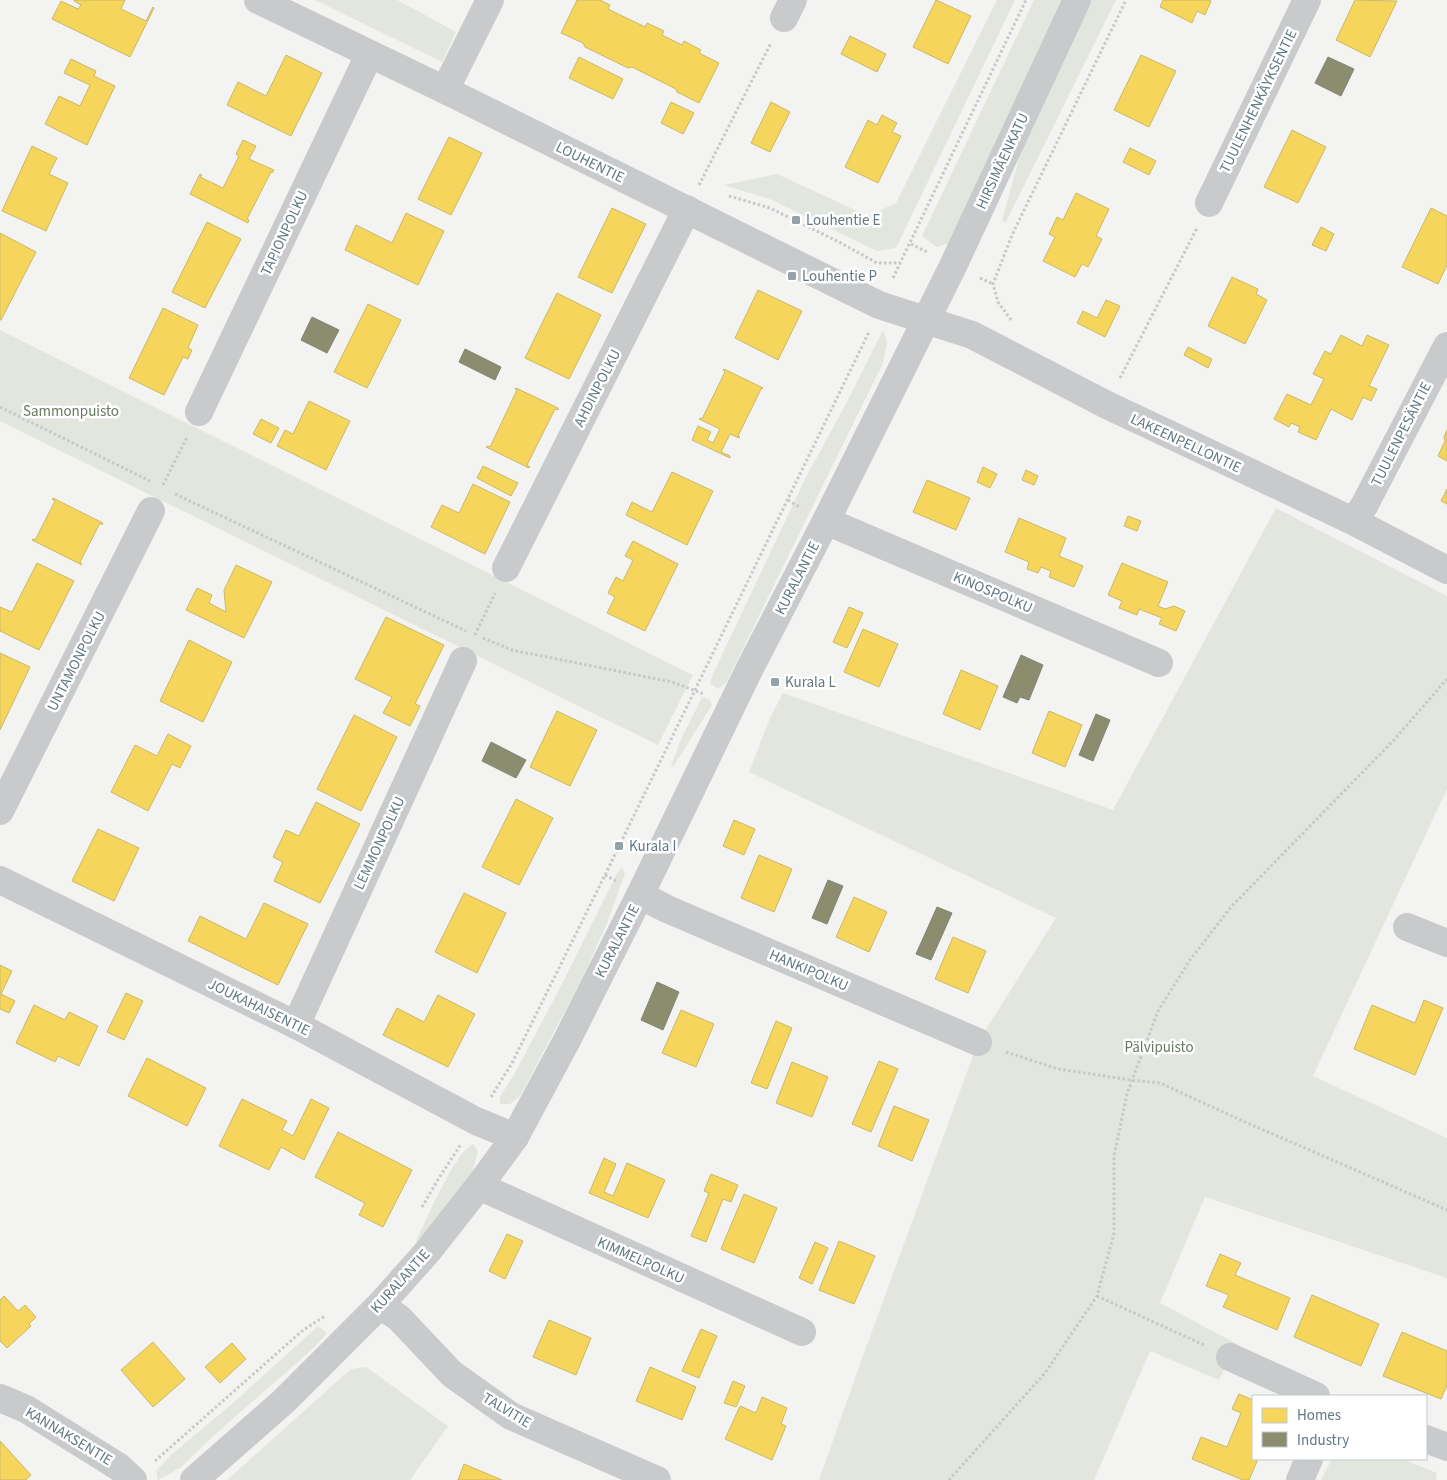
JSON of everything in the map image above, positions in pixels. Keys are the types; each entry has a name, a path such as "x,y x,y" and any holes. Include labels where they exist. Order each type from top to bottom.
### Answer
{"street":[{"name":"LOUHENTIE","path":"258,0 445,90 879,305 924,320"},
{"path":"445,90 490,0"},
{"name":"HIRSIMÄENKATU","path":"924,320 953,266 1077,0"},
{"name":"TUULENHENKÄYKSENTIE","path":"1209,203 1307,0"},
{"name":"TAPIONPOLKU","path":"199,412 369,54"},
{"name":"AHDINPOLKU","path":"506,568 687,209"},
{"name":"KURALANTIE","path":"194,1480 284,1401 380,1305 428,1251 516,1137 640,895 732,704 826,521 924,320"},
{"name":"LAKEENPELLONTIE","path":"924,320 972,335 1107,405 1353,521 1447,570"},
{"name":"TUULENPESÄNTIE","path":"1353,521 1364,506 1447,346"},
{"name":"UNTAMONPOLKU","path":"0,810 157,499"},
{"name":"KINOSPOLKU","path":"826,521 1159,663"},
{"name":"LEMMONPOLKU","path":"296,1024 463,661"},
{"name":"JOUKAHAISENTIE","path":"0,880 296,1024 476,1121 516,1137"},
{"name":"HANKIPOLKU","path":"640,895 676,913 978,1042"},
{"path":"1407,927 1447,943"},
{"name":"KIMMELPOLKU","path":"479,1186 802,1332"},
{"name":"TALVITIE","path":"380,1305 399,1318 452,1374 512,1416 657,1480"},
{"path":"1230,1357 1314,1395"},
{"name":"KANNAKSENTIE","path":"0,1398 26,1409 119,1467 141,1474"},
{"path":"1427,1439 1447,1448"},
{"path":"1300,1480 1309,1460"}],"path":[{"path":"420,1212 438,1178 512,1063 866,340 879,305 1026,0"},
{"path":"1016,325 998,302 993,284 1012,235 1126,0"},
{"path":"687,209 788,9"},
{"path":"1118,384 1209,203"},
{"path":"0,407 157,499 475,635 512,650 672,682 732,704"},
{"path":"157,499 199,412"},
{"path":"463,661 506,568"},
{"path":"949,1480 1045,1374 1097,1296 1114,1232 1114,1156 1131,1080 1158,1011 1190,960 1231,907 1387,748 1447,679"},
{"path":"978,1042 1058,1069 1160,1083 1447,1210"},
{"path":"1097,1296 1230,1357"},
{"path":"141,1474 302,1331 328,1314"}],"green space":[{"path":"315,0 397,0 456,32 442,62"},
{"path":"997,0 1015,0 896,248 877,251 772,200 724,185 777,174 868,216 896,203"},
{"path":"1034,0 1063,0 949,243 937,247 922,236"},
{"path":"1092,0 1116,0 1006,222 1002,221 1021,150"},
{"name":"Sammonpuisto","path":"0,330 693,675 658,745 0,421"},
{"path":"883,330 887,341 883,363 726,683 718,689 710,684 713,674 805,479"},
{"name":"Pälvipuisto","path":"1276,508 1447,596 1447,789 1313,1076 1447,1138 1447,1278 1205,1197 1160,1303 1237,1344 1219,1380 1150,1351 1094,1480 819,1480 978,1042 1056,918 749,772 770,718 783,693 1113,810"},
{"path":"702,697 709,699 712,705 673,767 671,766 681,739"},
{"path":"622,867 625,874 607,923 583,977 520,1096 510,1104 500,1104 500,1097 516,1071 617,873"},
{"path":"473,1144 478,1152 472,1172 445,1211 415,1244 449,1174 466,1150"},
{"path":"318,1326 327,1333 316,1346 212,1437 180,1468 158,1480 156,1471 171,1455 233,1403"},
{"path":"366,1367 448,1426 410,1480 227,1480 351,1369"},
{"path":"1331,1460 1404,1460 1437,1473 1436,1480 1321,1480"}],"building: Homes":[{"path":"74,0 125,0 121,9 146,21 154,8 130,57 52,19 61,1 78,9 81,5"},
{"path":"577,0 600,0 610,5 608,9 645,27 647,23 664,31 662,35 682,45 684,41 701,50 699,53 719,63 699,103 677,92 676,89 632,67 628,68 561,33"},
{"path":"936,0 971,16 948,64 913,47"},
{"path":"1163,0 1211,1 1205,15 1197,11 1192,23 1160,7"},
{"path":"1355,0 1397,1 1370,57 1336,40"},
{"path":"850,36 886,54 877,72 841,54"},
{"path":"286,55 322,73 291,136 227,105 238,82 266,96"},
{"path":"1141,55 1176,71 1149,127 1114,110"},
{"path":"579,57 623,79 613,99 569,78"},
{"path":"71,59 96,71 94,76 115,86 87,145 45,124 59,96 80,106 90,85 64,73"},
{"path":"671,102 694,113 683,134 661,123"},
{"path":"771,102 790,112 770,152 751,143"},
{"path":"882,115 897,123 892,132 901,136 878,183 845,167 868,120 877,125"},
{"path":"1292,130 1326,147 1298,203 1264,187"},
{"path":"449,137 482,153 451,215 418,199"},
{"path":"243,140 256,146 249,159 274,170 271,172 247,219 249,220 248,223 190,194 200,174 202,175 200,177 223,188 239,156 236,154"},
{"path":"32,146 57,158 49,174 68,183 46,231 2,211"},
{"path":"1130,148 1156,161 1149,175 1123,162"},
{"path":"1076,193 1109,209 1096,236 1102,239 1088,267 1082,264 1075,277 1043,261 1055,237 1049,234 1057,217 1063,220"},
{"path":"612,208 646,224 612,293 578,277"},
{"path":"1431,208 1447,216 1447,265 1438,284 1402,267"},
{"path":"406,213 444,231 418,285 345,250 356,225 392,243"},
{"path":"207,222 241,239 205,308 172,292"},
{"path":"1321,227 1334,234 1326,251 1312,245"},
{"path":"0,233 36,252 1,320 0,320"},
{"path":"1232,277 1258,289 1256,294 1267,300 1245,344 1208,326"},
{"path":"758,290 802,311 778,360 735,338"},
{"path":"557,293 601,315 569,379 525,358"},
{"path":"1106,300 1120,306 1105,337 1077,323 1083,311 1097,318"},
{"path":"368,304 401,320 367,388 334,372"},
{"path":"163,308 198,325 188,348 192,350 188,359 183,357 164,395 129,378"},
{"path":"1341,335 1362,346 1367,335 1389,345 1369,386 1377,389 1371,401 1363,397 1352,420 1331,409 1316,440 1298,432 1300,427 1291,423 1289,427 1274,419 1287,394 1311,405 1324,379 1313,374 1325,351 1331,354"},
{"path":"1188,347 1212,359 1208,368 1184,355"},
{"path":"724,369 763,388 738,436 740,437 730,434 721,452 730,456 730,458 692,440 698,426 711,432 707,440 713,443 720,429 699,419 702,419 725,372"},
{"path":"516,388 558,408 558,410 555,409 527,465 529,468 486,447 490,447 517,390"},
{"path":"309,401 350,421 326,470 277,446 285,430 293,434"},
{"path":"261,419 279,428 271,443 253,434"},
{"path":"1447,430 1447,461 1438,456 1445,441 1444,437"},
{"path":"483,466 518,483 511,496 477,478"},
{"path":"983,467 997,474 990,488 977,482"},
{"path":"1026,470 1038,476 1034,485 1022,480"},
{"path":"672,472 713,491 687,545 626,515 632,502 652,512"},
{"path":"927,480 970,498 956,530 913,512"},
{"path":"473,484 510,502 485,554 431,527 442,505 459,513"},
{"path":"1447,489 1447,504 1441,501"},
{"path":"53,498 103,523 102,525 100,523 80,562 82,565 32,540 35,540 55,501"},
{"path":"1128,516 1141,521 1137,531 1124,526"},
{"path":"1019,518 1066,538 1059,556 1083,566 1074,587 1049,577 1051,571 1041,567 1038,573 1027,569 1029,562 1005,552"},
{"path":"633,541 678,564 645,631 607,613 615,597 608,593 616,577 623,581 633,560 625,556"},
{"path":"37,563 74,581 39,650 0,631 0,607 12,612"},
{"path":"1122,563 1168,582 1158,606 1165,609 1174,606 1185,611 1176,631 1159,624 1162,618 1139,609 1137,615 1119,608 1122,601 1108,595"},
{"path":"236,565 272,582 244,638 186,610 197,588 212,595 209,603 226,612 224,590"},
{"path":"849,607 863,613 847,648 833,642"},
{"path":"386,617 444,645 415,704 420,706 410,726 383,713 392,697 355,679"},
{"path":"863,629 898,644 879,687 844,672"},
{"path":"189,640 232,662 203,722 160,701"},
{"path":"0,653 30,667 0,730"},
{"path":"961,670 998,686 980,730 943,714"},
{"path":"557,711 597,730 570,786 530,767"},
{"path":"1049,711 1082,725 1065,767 1032,753"},
{"path":"354,715 397,737 361,811 317,789"},
{"path":"168,734 191,746 180,768 172,764 148,811 111,792 135,745 157,756"},
{"path":"516,799 553,818 519,885 482,867"},
{"path":"316,802 360,824 320,903 274,881 283,862 273,857 286,830 299,836"},
{"path":"734,820 755,829 744,855 723,846"},
{"path":"98,829 139,848 114,901 72,881"},
{"path":"759,855 792,869 774,912 741,898"},
{"path":"464,893 506,913 477,973 435,952"},
{"path":"854,897 887,912 869,952 836,937"},
{"path":"264,903 308,924 278,985 188,941 200,916 246,939"},
{"path":"953,937 986,951 968,993 935,979"},
{"path":"0,965 12,971 1,994 15,1001 9,1013 0,1009"},
{"path":"126,993 143,1001 124,1040 107,1032"},
{"path":"438,995 475,1014 448,1067 383,1035 397,1008 424,1022"},
{"path":"1424,1000 1443,1008 1415,1075 1354,1049 1372,1005 1415,1023"},
{"path":"34,1005 65,1020 69,1012 98,1026 79,1066 58,1056 55,1062 16,1043"},
{"path":"681,1010 714,1024 696,1067 662,1053"},
{"path":"776,1021 792,1028 767,1089 751,1083"},
{"path":"147,1058 206,1088 187,1126 128,1096"},
{"path":"879,1061 898,1069 871,1132 852,1124"},
{"path":"792,1062 828,1077 812,1117 776,1103"},
{"path":"242,1099 287,1121 282,1130 293,1136 311,1099 329,1108 304,1160 281,1147 269,1170 219,1146"},
{"path":"894,1106 929,1120 912,1161 878,1146"},
{"path":"338,1132 412,1170 383,1227 359,1215 365,1203 315,1177"},
{"path":"604,1158 616,1164 604,1192 613,1196 627,1163 665,1180 648,1218 589,1193"},
{"path":"711,1174 738,1185 731,1202 723,1199 706,1242 691,1236 709,1193 704,1191"},
{"path":"744,1194 777,1208 754,1263 721,1249"},
{"path":"507,1234 523,1241 505,1279 489,1271"},
{"path":"839,1241 875,1256 854,1304 819,1290"},
{"path":"815,1242 828,1248 812,1284 799,1278"},
{"path":"1220,1254 1241,1263 1235,1275 1290,1298 1277,1330 1223,1307 1229,1295 1206,1286"},
{"path":"1312,1295 1379,1324 1361,1366 1294,1337"},
{"path":"4,1296 18,1311 25,1305 36,1317 29,1324 31,1326 7,1348 0,1341 0,1300"},
{"path":"549,1320 591,1338 576,1375 533,1357"},
{"path":"701,1329 717,1336 699,1378 682,1371"},
{"path":"1402,1332 1447,1351 1447,1385 1441,1399 1383,1376"},
{"path":"153,1342 185,1379 153,1407 121,1370"},
{"path":"232,1343 246,1359 220,1383 205,1367"},
{"path":"650,1367 696,1387 682,1420 636,1401"},
{"path":"733,1381 745,1386 736,1407 724,1403"},
{"path":"1239,1394 1252,1400 1252,1460 1258,1460 1249,1480 1243,1480 1192,1459 1201,1437 1227,1447 1241,1413 1232,1409"},
{"path":"762,1397 787,1408 781,1424 786,1426 772,1460 725,1439 740,1406 756,1413"},
{"path":"0,1441 31,1475 26,1480 0,1480"},
{"path":"464,1464 502,1480 458,1480"}],"building: Industry":[{"path":"1328,57 1354,69 1341,96 1315,83"},
{"path":"312,317 339,330 327,353 301,340"},
{"path":"465,349 501,367 495,380 459,362"},
{"path":"1021,655 1043,665 1029,700 1020,697 1017,703 1003,697"},
{"path":"1096,714 1110,720 1093,761 1079,755"},
{"path":"491,742 526,760 516,778 482,761"},
{"path":"828,880 843,886 827,924 812,918"},
{"path":"937,907 952,913 931,960 916,954"},
{"path":"657,982 679,992 663,1030 641,1020"}],"place":[{"name":"Louhentie E","path":"796,220"},
{"name":"Louhentie P","path":"792,276"},
{"name":"Kurala L","path":"775,682"},
{"name":"Kurala I","path":"619,846"}]}
